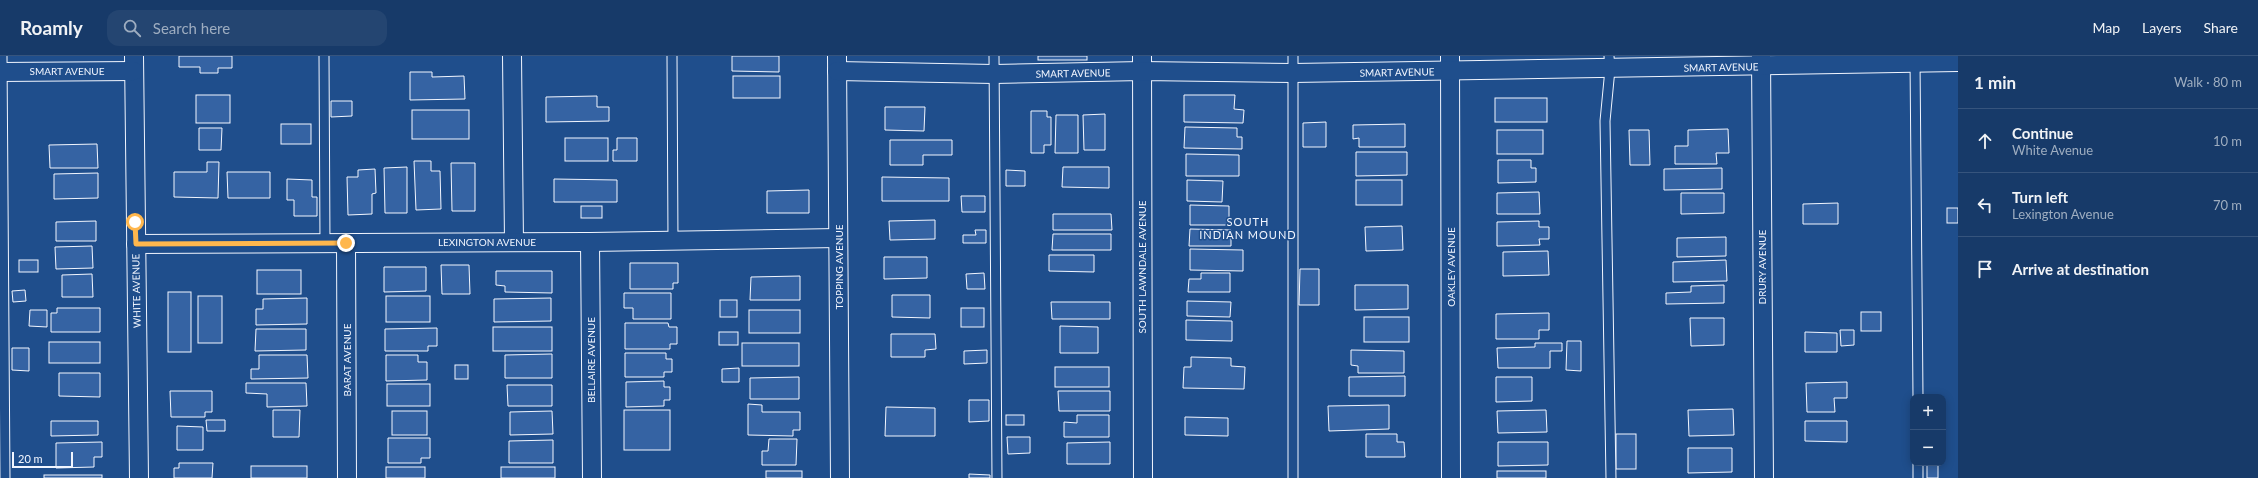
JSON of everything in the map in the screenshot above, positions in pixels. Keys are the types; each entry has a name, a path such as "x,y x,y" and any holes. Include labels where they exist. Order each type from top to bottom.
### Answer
{"street":[{"path":"512,56 514,242"},
{"name":"SMART AVENUE","path":"837,64 994,74 1142,64 1451,64 1915,59 1958,62"},
{"name":"DRURY AVENUE","path":"1761,61 1764,478"},
{"name":"SMART AVENUE","path":"2,67 134,63"},
{"name":"WHITE AVENUE","path":"134,63 139,478"},
{"name":"TOPPING AVENUE","path":"837,64 840,478"},
{"name":"SOUTH LAWNDALE AVENUE","path":"1142,64 1143,478"},
{"name":"OAKLEY AVENUE","path":"1451,64 1451,478"},
{"name":"LEXINGTON AVENUE","path":"136,244 590,242 838,238"},
{"name":"BELLAIRE AVENUE","path":"590,242 592,478"},
{"name":"BARAT AVENUE","path":"346,243 348,478"}],"lane":[{"path":"324,56 325,243"},
{"path":"672,56 673,240"},
{"path":"994,56 997,478"},
{"path":"1915,59 1918,394"},
{"path":"1609,62 1606,121 1611,478"},
{"path":"1293,65 1293,478"},
{"path":"2,67 5,478"},
{"path":"1918,466 1918,478"}],"building":[{"path":"179,56 232,56 232,68 218,68 218,73 200,73 200,67 179,67"},
{"path":"732,56 779,56 779,72 732,71"},
{"path":"1038,56 1087,56 1087,60 1038,60"},
{"path":"410,72 432,72 432,77 464,76 465,99 410,100"},
{"path":"733,76 780,76 780,98 733,98"},
{"path":"196,95 230,95 230,123 196,123"},
{"path":"1184,95 1235,95 1234,109 1244,110 1243,123 1184,122"},
{"path":"597,96 597,107 609,107 609,121 546,122 546,97"},
{"path":"1495,98 1547,98 1547,122 1495,122"},
{"path":"331,101 352,101 352,116 331,117"},
{"path":"885,107 925,107 924,131 885,130"},
{"path":"412,110 469,110 469,139 412,139"},
{"path":"1031,111 1047,111 1047,117 1051,117 1051,145 1044,145 1044,153 1031,153"},
{"path":"1105,114 1105,150 1084,150 1083,115"},
{"path":"1056,115 1078,115 1078,153 1055,153"},
{"path":"1326,122 1326,147 1303,147 1303,123"},
{"path":"281,124 311,124 311,144 281,144"},
{"path":"1405,124 1405,147 1359,147 1359,138 1353,139 1353,125"},
{"path":"1185,127 1237,128 1237,137 1242,137 1242,149 1184,148"},
{"path":"199,128 222,128 221,150 199,150"},
{"path":"1728,129 1729,153 1716,153 1717,164 1675,164 1675,146 1688,146 1688,130"},
{"path":"1497,130 1543,130 1543,154 1497,154"},
{"path":"1629,130 1649,130 1650,165 1630,165"},
{"path":"565,138 608,138 608,161 565,161"},
{"path":"617,138 637,138 637,161 613,161 613,150 617,150"},
{"path":"890,140 952,140 952,155 923,155 923,165 890,165"},
{"path":"97,144 98,168 50,168 49,145"},
{"path":"1356,152 1407,152 1407,175 1356,176"},
{"path":"1186,154 1239,155 1239,176 1186,176"},
{"path":"1498,160 1531,160 1531,168 1536,168 1536,182 1498,183"},
{"path":"414,161 431,161 431,171 440,171 441,209 416,210"},
{"path":"207,162 219,162 218,198 174,197 174,172 207,172"},
{"path":"451,163 475,163 475,211 452,211"},
{"path":"407,167 407,213 385,213 384,168"},
{"path":"1063,167 1109,167 1109,188 1062,187"},
{"path":"1722,168 1722,189 1664,190 1664,169"},
{"path":"375,169 376,193 372,194 372,214 348,215 347,177 358,177 358,170"},
{"path":"1006,170 1025,171 1025,186 1006,186"},
{"path":"227,172 270,172 270,198 228,198"},
{"path":"98,173 98,198 54,199 54,174"},
{"path":"882,177 949,178 949,201 882,201"},
{"path":"287,179 312,180 312,197 317,197 317,216 294,216 294,200 287,200"},
{"path":"554,179 617,180 617,202 554,202"},
{"path":"1187,180 1223,181 1222,202 1187,201"},
{"path":"1356,180 1402,180 1402,205 1356,205"},
{"path":"809,190 809,213 767,213 767,191"},
{"path":"1539,192 1540,214 1497,214 1497,193"},
{"path":"1681,193 1724,193 1724,213 1681,214"},
{"path":"961,196 985,196 985,212 962,212"},
{"path":"1838,203 1838,224 1803,224 1803,204"},
{"path":"1190,205 1229,206 1229,225 1190,225"},
{"path":"581,206 602,206 602,218 581,218"},
{"path":"1947,208 1958,208 1958,223 1947,223"},
{"path":"1053,214 1111,214 1112,230 1053,230"},
{"path":"935,220 935,239 890,240 889,221"},
{"path":"96,221 96,241 56,241 56,222"},
{"path":"1539,221 1539,227 1549,227 1549,239 1539,239 1540,245 1497,246 1497,222"},
{"path":"1402,226 1403,250 1366,251 1365,227"},
{"path":"1190,229 1231,230 1231,246 1189,246"},
{"path":"975,230 986,230 986,243 963,243 963,235 976,235"},
{"path":"1053,234 1111,234 1111,250 1052,250"},
{"path":"1726,237 1726,256 1677,257 1677,238"},
{"path":"92,246 93,268 56,269 55,247"},
{"path":"1190,249 1243,250 1243,271 1190,270"},
{"path":"1548,251 1549,275 1503,276 1503,252"},
{"path":"1049,255 1094,255 1094,272 1049,271"},
{"path":"884,257 927,257 927,278 884,279"},
{"path":"19,260 38,260 38,272 19,272"},
{"path":"1726,260 1727,281 1673,282 1673,262"},
{"path":"630,263 678,263 678,283 673,283 673,289 630,289"},
{"path":"441,265 469,265 470,294 442,294"},
{"path":"384,267 426,267 426,291 384,292"},
{"path":"1300,269 1319,269 1319,305 1299,305"},
{"path":"257,270 301,270 301,294 257,294"},
{"path":"496,271 552,271 552,293 505,292 505,286 496,285"},
{"path":"984,273 985,289 967,289 966,274"},
{"path":"1201,273 1230,273 1230,292 1188,292 1189,279 1201,279"},
{"path":"92,274 93,297 62,297 62,275"},
{"path":"800,276 800,300 750,300 751,277"},
{"path":"1355,285 1408,285 1408,309 1355,310"},
{"path":"1724,285 1724,303 1666,304 1666,293 1691,292 1691,286"},
{"path":"25,290 26,301 13,302 12,291"},
{"path":"168,292 191,292 191,352 168,352"},
{"path":"624,293 671,293 671,319 633,319 633,308 624,308"},
{"path":"892,295 930,295 930,318 892,317"},
{"path":"198,296 222,296 222,343 198,343"},
{"path":"386,296 430,296 430,322 386,322"},
{"path":"307,298 307,324 256,325 256,309 263,309 263,299"},
{"path":"551,298 551,321 494,322 494,299"},
{"path":"720,300 737,300 737,317 720,317"},
{"path":"1187,301 1231,302 1230,317 1187,316"},
{"path":"1051,302 1110,302 1110,319 1052,319"},
{"path":"57,308 100,308 100,332 51,332 51,313 57,313"},
{"path":"961,308 984,308 984,327 961,327"},
{"path":"30,310 47,310 47,327 29,326"},
{"path":"749,310 800,310 800,333 749,333"},
{"path":"1861,312 1881,312 1881,331 1861,331"},
{"path":"1549,313 1549,330 1539,330 1539,339 1496,339 1496,314"},
{"path":"1364,317 1409,317 1409,342 1364,342"},
{"path":"1690,318 1724,318 1724,345 1691,346"},
{"path":"1186,320 1232,321 1232,341 1186,340"},
{"path":"625,323 668,323 669,327 677,327 677,344 670,344 670,349 625,349"},
{"path":"1060,326 1098,327 1098,353 1060,353"},
{"path":"493,327 552,327 552,351 493,351"},
{"path":"437,328 437,346 428,346 428,351 385,351 385,329"},
{"path":"256,329 306,329 306,350 255,351"},
{"path":"1840,330 1854,330 1854,345 1841,346"},
{"path":"719,332 738,332 738,345 719,345"},
{"path":"1805,332 1837,333 1837,352 1805,352"},
{"path":"891,334 935,334 936,349 925,350 925,357 891,357"},
{"path":"1567,341 1581,341 1581,371 1566,370"},
{"path":"49,342 100,342 100,363 49,363"},
{"path":"742,343 799,343 799,366 742,366"},
{"path":"1535,343 1562,343 1562,351 1550,351 1550,368 1498,368 1497,348 1535,347"},
{"path":"12,348 29,348 29,371 12,370"},
{"path":"987,350 987,363 964,364 964,351"},
{"path":"1351,350 1404,351 1404,373 1358,373 1358,366 1351,365"},
{"path":"625,353 666,353 666,359 672,359 672,372 664,372 664,377 625,377"},
{"path":"552,354 552,378 505,378 505,355"},
{"path":"259,355 307,355 308,378 251,379 251,369 259,369"},
{"path":"386,355 418,355 418,362 427,362 427,380 386,381"},
{"path":"1191,357 1231,358 1231,366 1245,367 1244,389 1183,388 1184,367 1191,367"},
{"path":"455,365 468,365 468,379 455,379"},
{"path":"1055,367 1109,367 1109,387 1055,387"},
{"path":"739,368 739,382 722,382 722,369"},
{"path":"59,373 100,373 100,397 59,396"},
{"path":"1405,376 1405,396 1349,396 1349,377"},
{"path":"799,377 799,399 750,399 750,378"},
{"path":"1496,377 1532,377 1532,401 1496,402"},
{"path":"664,381 664,387 670,387 670,400 664,400 664,406 626,407 626,382"},
{"path":"1847,382 1847,398 1834,398 1835,412 1807,412 1806,383"},
{"path":"246,383 306,383 307,406 267,407 267,394 246,393"},
{"path":"387,384 430,384 430,406 387,406"},
{"path":"507,385 552,385 552,406 508,406"},
{"path":"170,391 212,391 212,412 205,412 205,417 171,417"},
{"path":"1058,391 1110,391 1110,411 1059,411"},
{"path":"969,400 989,400 989,421 969,422"},
{"path":"748,404 762,405 762,412 800,412 800,430 793,430 793,436 748,435"},
{"path":"1389,405 1389,429 1329,431 1328,406"},
{"path":"886,407 935,408 935,436 885,436"},
{"path":"1733,409 1734,435 1689,436 1688,410"},
{"path":"273,410 300,410 299,437 273,437"},
{"path":"624,410 670,410 670,450 624,450"},
{"path":"1546,410 1547,432 1498,433 1497,411"},
{"path":"392,411 427,411 427,435 392,435"},
{"path":"552,411 553,434 510,435 510,412"},
{"path":"1006,415 1024,415 1024,425 1006,425"},
{"path":"1077,415 1109,415 1109,437 1064,437 1064,422 1077,423"},
{"path":"1185,417 1228,418 1228,436 1185,435"},
{"path":"206,420 225,420 225,431 207,431"},
{"path":"51,421 98,421 98,435 51,436"},
{"path":"1805,421 1847,421 1847,442 1805,441"},
{"path":"177,426 203,427 203,450 177,450"},
{"path":"1366,434 1397,434 1397,442 1404,442 1405,457 1366,457"},
{"path":"1616,434 1636,434 1636,469 1616,469"},
{"path":"1007,437 1030,437 1030,453 1008,454"},
{"path":"388,438 430,438 430,458 421,458 421,463 388,463"},
{"path":"769,439 797,439 796,465 762,465 762,451 768,451"},
{"path":"553,440 553,463 509,463 509,441"},
{"path":"102,442 102,457 94,457 94,467 56,468 56,443"},
{"path":"1110,442 1110,464 1067,464 1067,443"},
{"path":"1498,442 1548,442 1548,465 1498,466"},
{"path":"1688,448 1732,448 1732,472 1688,473"},
{"path":"179,463 213,463 212,478 174,478 174,468 179,468"},
{"path":"251,466 307,466 307,478 251,478"},
{"path":"1927,466 1938,466 1938,478 1927,478"},
{"path":"386,467 425,467 425,478 386,478"},
{"path":"501,467 555,467 555,478 501,478"},
{"path":"766,471 802,471 802,478 766,478"},
{"path":"1497,471 1546,471 1546,478 1497,478"},
{"path":"969,474 990,475 990,478 969,478"},
{"path":"44,475 102,475 102,478 44,478"}],"district":[{"name":"SOUTH INDIAN MOUND","path":"1248,227"}],"route":[{"path":"135,222 136,244 346,243"}]}
